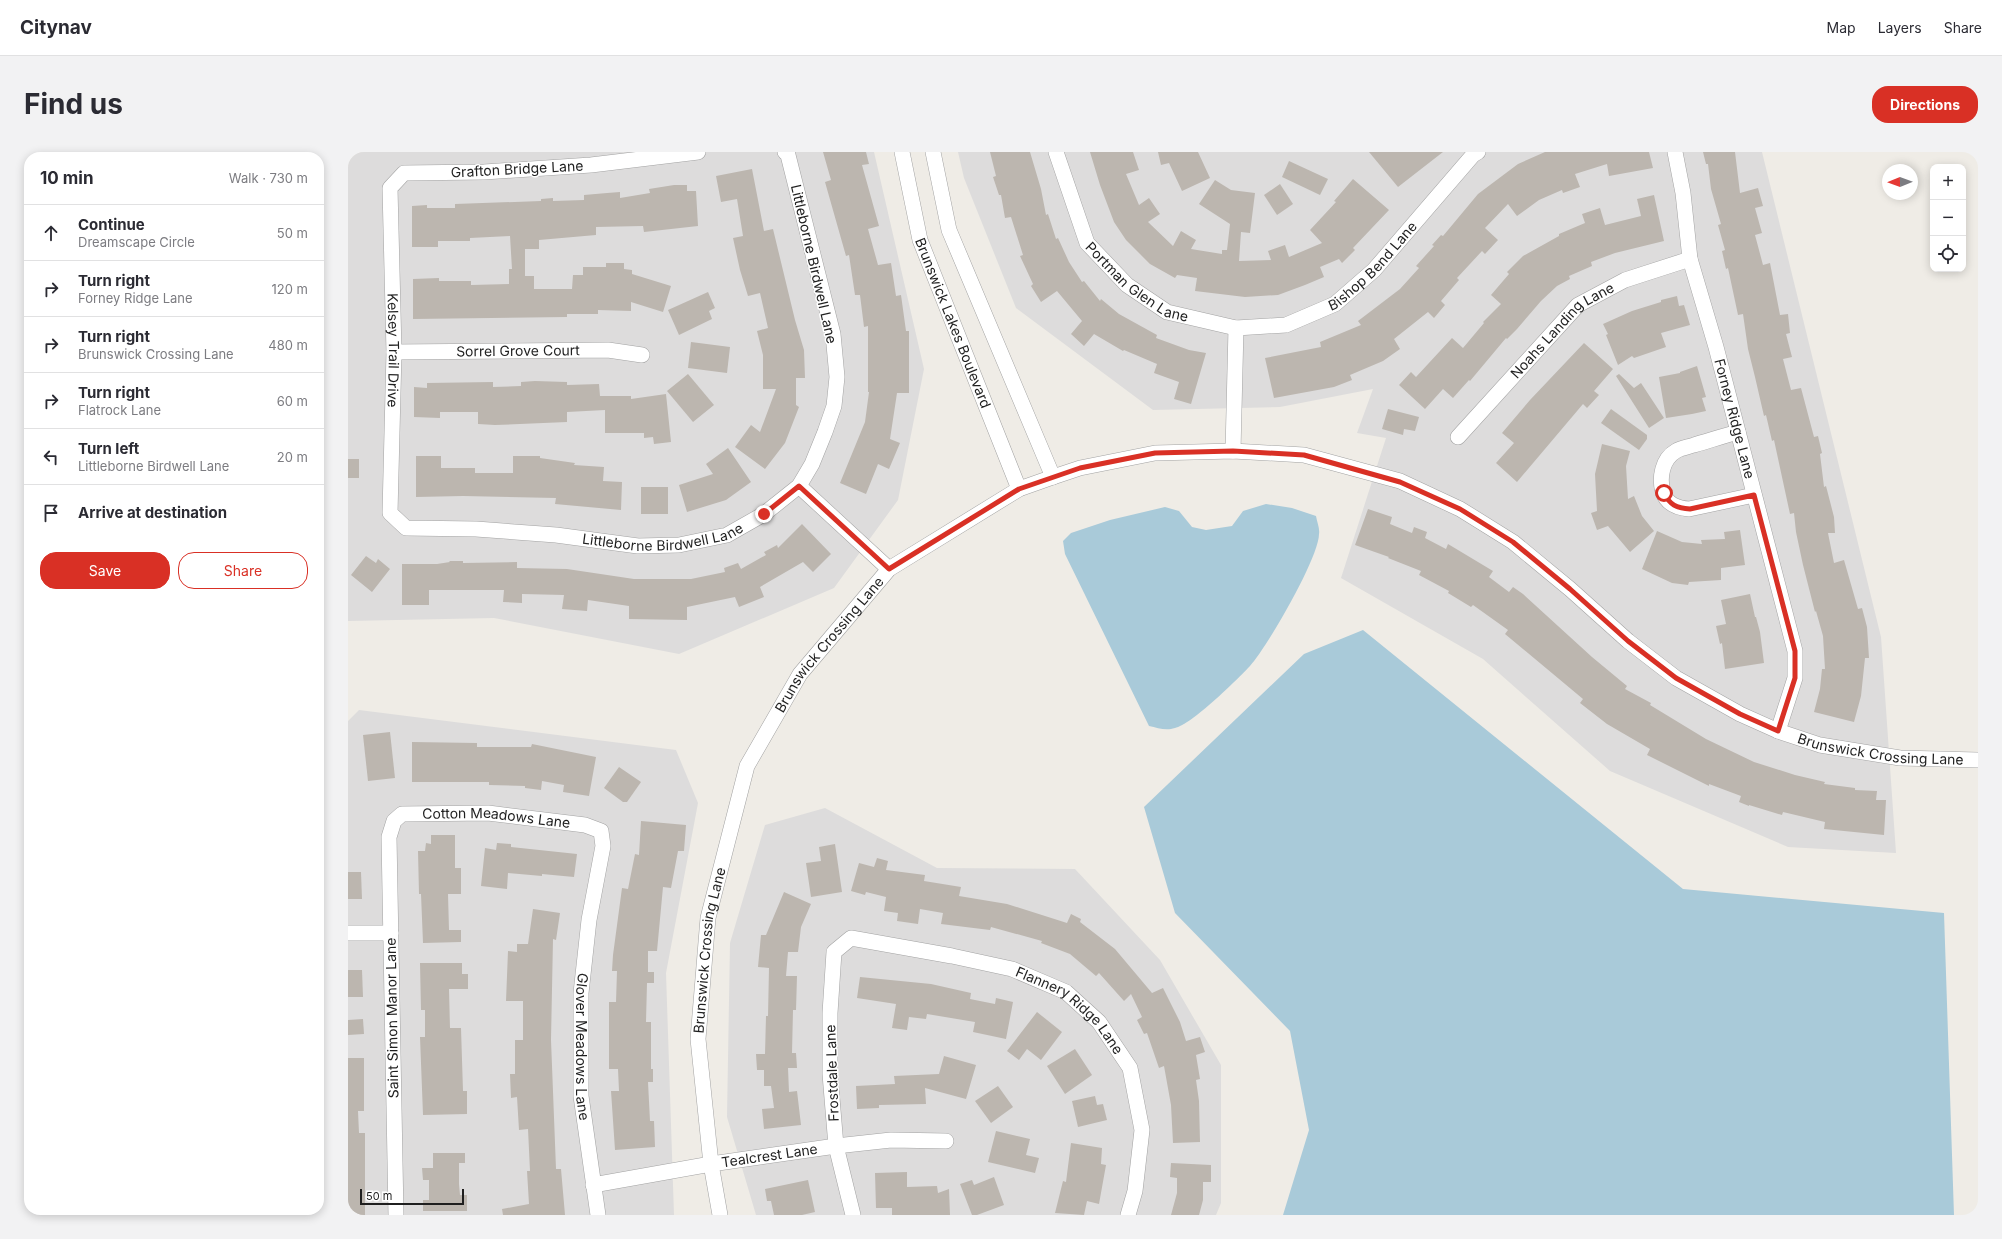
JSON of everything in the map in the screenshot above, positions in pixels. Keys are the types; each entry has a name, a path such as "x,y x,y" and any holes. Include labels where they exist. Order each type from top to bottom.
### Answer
{"street":[{"name":"Grafton Bridge Lane","path":"390,188 404,174 484,172 591,165 698,152"},
{"name":"Brunswick Lakes Boulevard","path":"902,152 920,240 1019,489"},
{"name":"Brunswick Lakes Boulevard","path":"933,152 949,230 1053,477"},
{"name":"Portman Glen Lane","path":"1056,152 1087,243 1127,285 1167,312 1236,328"},
{"name":"Forney Ridge Lane","path":"1675,152 1683,193 1690,259 1716,347 1795,651 1795,678 1778,731"},
{"name":"Bishop Bend Lane","path":"1236,328 1286,325 1335,304 1374,270 1474,153"},
{"name":"Littleborne Birdwell Lane","path":"390,513 406,528 476,529 556,535 638,546 679,545 727,534 764,514 799,486 812,464 825,432 834,406 837,377 833,334 786,154"},
{"name":"Kelsey Trail Drive","path":"390,188 394,352 390,513"},
{"name":"Noahs Landing Lane","path":"1458,437 1578,305 1625,280 1690,259"},
{"path":"1233,451 1236,328"},
{"name":"Sorrel Grove Court","path":"394,352 608,350 642,355"},
{"path":"1738,432 1676,451 1667,459 1663,468 1661,478 1664,493 1669,503 1679,508 1690,509 1754,495"},
{"name":"Brunswick Crossing Lane","path":"720,1215 710,1164 698,1039 708,918 747,766 800,674 889,569 1019,489 1080,468 1155,453 1233,451 1304,455 1400,482 1460,509 1513,542 1570,589 1628,641 1676,678 1740,714 1778,731 1820,745 1900,758 1978,760"},
{"path":"799,486 889,569"},
{"name":"Cotton Meadows Lane","path":"394,821 402,814 488,813 585,825 601,831"},
{"name":"Saint Simon Manor Lane","path":"394,821 389,837 396,1215"},
{"name":"Glover Meadows Lane","path":"598,1215 581,1096 581,993 589,920 603,846 601,831"},
{"path":"348,933 391,933"},
{"name":"Frostdale Lane","path":"852,938 834,952 830,1013 830,1074 836,1146 853,1215"},
{"name":"Flannery Ridge Lane","path":"852,938 952,956 1012,969 1066,992 1099,1022 1130,1068 1142,1130 1135,1191 1128,1215"},
{"name":"Tealcrest Lane","path":"593,1185 710,1164 836,1146 890,1140 946,1141"}],"shaded area":[{"path":"348,152 874,152 924,369 898,500 834,588 679,654 494,618 348,621"},
{"path":"958,152 1762,152 1881,637 1896,853 1788,847 1610,771 1483,659 1341,578 1386,438 1357,433 1373,389 1280,407 1153,410 1016,308 964,178"},
{"path":"359,710 676,750 698,803 666,973 674,1215 348,1215 348,721"},
{"path":"825,808 937,868 1075,869 1160,960 1221,1065 1221,1203 1216,1215 756,1215 727,1117 730,943 765,825"}],"water":[{"path":"1266,504 1292,508 1316,516 1319,528 1317,546 1311,562 1291,602 1258,656 1250,666 1214,701 1192,719 1175,728 1165,729 1149,726 1065,554 1063,541 1071,533 1110,520 1165,507 1179,511 1192,527 1206,530 1232,526 1243,511"},
{"path":"1363,630 1683,889 1944,913 1954,1215 1283,1215 1309,1130 1290,1031 1175,913 1144,807 1304,654"}],"building":[{"path":"823,152 866,152 869,164 862,165 879,226 868,229 878,265 891,263 896,296 901,295 906,331 909,331 909,393 897,393 890,439 900,443 889,469 878,464 866,494 840,483 865,422 869,392 868,326 864,327 860,295 855,295 849,255 846,256 825,182 831,180"},
{"path":"990,152 1030,152 1041,189 1046,215 1048,214 1056,239 1058,238 1069,262 1082,282 1084,281 1100,301 1101,299 1119,314 1157,335 1156,338 1189,350 1206,353 1191,404 1174,399 1179,382 1154,373 1157,364 1124,350 1123,351 1094,334 1084,346 1071,334 1082,321 1057,291 1041,302 1031,286 1033,284 1020,256 1023,255 1011,217 1005,218 1001,195 999,195 993,177 996,176"},
{"path":"1090,152 1133,152 1139,170 1126,174 1139,205 1149,198 1160,214 1148,222 1173,246 1181,231 1196,240 1191,249 1222,254 1222,250 1227,250 1230,224 1199,204 1215,180 1231,190 1255,193 1250,233 1241,232 1239,261 1271,260 1268,251 1285,245 1289,257 1322,243 1310,230 1336,202 1334,201 1353,179 1389,210 1353,248 1355,250 1342,263 1339,259 1320,267 1324,277 1305,285 1278,295 1245,297 1195,291 1197,278 1177,275 1175,278 1150,264 1126,240 1114,222 1100,185"},
{"path":"1158,152 1198,152 1210,178 1182,191 1169,163 1161,165"},
{"path":"1369,152 1443,152 1398,187"},
{"path":"1545,152 1649,152 1653,168 1609,176 1607,164 1575,174 1580,187 1563,193 1562,190 1539,200 1517,216 1508,204 1485,228 1498,240 1485,254 1482,251 1457,278 1459,280 1441,301 1445,305 1434,318 1428,312 1394,339 1400,349 1383,361 1350,375 1352,380 1334,387 1274,398 1265,358 1321,347 1320,342 1361,325 1358,321 1400,289 1419,268 1416,266 1434,246 1432,245 1441,235 1443,236 1478,194 1518,164"},
{"path":"1703,152 1735,152 1740,193 1758,188 1763,206 1755,208 1762,233 1755,235 1763,265 1770,263 1780,315 1788,314 1790,333 1786,334 1792,357 1783,359 1791,390 1801,388 1814,437 1818,436 1822,453 1820,454 1824,487 1826,486 1834,517 1835,533 1828,533 1834,563 1844,560 1858,609 1862,608 1867,627 1869,658 1865,658 1861,696 1854,722 1814,712 1820,689 1822,669 1825,669 1823,636 1803,565 1796,532 1794,513 1790,514 1774,440 1772,441 1766,415 1764,416 1748,349 1743,314 1738,315 1728,268 1726,269 1722,251 1725,250 1718,225 1721,224 1711,189 1708,164 1706,164"},
{"path":"1289,161 1328,179 1320,195 1282,177"},
{"path":"752,169 764,231 773,229 795,320 804,350 805,378 796,378 796,405 799,407 785,443 765,469 735,447 751,425 760,432 776,389 763,389 763,355 757,331 768,328 760,293 748,296 740,270 733,238 743,236 737,199 721,202 716,176"},
{"path":"1280,184 1293,204 1277,215 1264,195"},
{"path":"674,185 687,185 687,191 696,191 698,226 644,232 643,226 596,227 596,235 539,240 539,249 525,249 525,276 534,276 534,289 572,289 573,275 583,275 583,267 606,267 606,263 624,263 624,269 632,270 632,274 671,286 663,312 631,302 631,311 598,310 598,314 567,314 567,317 413,319 413,279 439,278 439,281 471,281 471,285 509,284 509,269 512,269 510,236 470,238 470,241 438,241 438,247 412,247 412,206 427,205 427,208 455,208 455,204 541,201 541,199 553,198 553,201 584,200 584,195 620,192 620,198 650,193 649,189"},
{"path":"1654,195 1664,241 1615,253 1591,262 1592,266 1569,276 1570,279 1557,286 1541,301 1453,398 1443,389 1425,409 1399,385 1411,372 1416,377 1452,338 1463,348 1484,323 1483,322 1501,304 1491,295 1509,274 1507,272 1523,256 1559,236 1559,234 1585,223 1582,214 1600,208 1605,225 1641,216 1637,199"},
{"path":"708,292 715,308 709,311 712,319 679,335 668,310"},
{"path":"1677,296 1679,306 1684,305 1690,325 1661,333 1666,347 1634,358 1632,356 1618,365 1606,335 1608,334 1603,324 1632,311 1661,302 1661,300"},
{"path":"691,342 730,347 727,373 688,368"},
{"path":"1584,343 1613,369 1594,391 1599,395 1587,408 1583,404 1517,482 1496,463 1514,443 1502,433 1530,400"},
{"path":"1697,366 1706,397 1702,398 1706,411 1666,418 1659,377 1680,373"},
{"path":"688,374 714,405 693,422 667,391"},
{"path":"1619,374 1634,388 1641,383 1664,418 1649,428 1616,376"},
{"path":"535,381 567,382 567,385 599,384 600,396 631,396 631,399 666,394 671,442 654,444 653,437 644,438 644,433 605,433 605,410 567,412 567,422 495,425 478,424 478,412 440,412 440,418 414,417 414,387 427,388 427,383 493,382 493,387 521,386 521,382"},
{"path":"1388,409 1419,417 1415,431 1404,429 1403,435 1382,429"},
{"path":"1611,409 1647,435 1647,439 1639,450 1601,423"},
{"path":"1602,444 1630,451 1626,466 1628,499 1634,496 1642,516 1654,531 1630,552 1608,526 1597,530 1591,513 1597,511 1595,474"},
{"path":"728,448 751,482 726,500 687,512 679,485 713,474 706,464"},
{"path":"416,456 441,456 441,468 475,468 475,473 513,473 513,456 540,456 540,458 575,463 574,465 604,467 603,481 622,482 621,510 555,504 556,498 463,496 416,497"},
{"path":"348,459 359,459 359,478 348,478"},
{"path":"641,487 668,487 668,514 641,514"},
{"path":"1368,509 1392,517 1390,524 1412,533 1414,527 1427,532 1425,538 1446,549 1448,544 1493,571 1489,577 1509,592 1513,587 1523,594 1592,657 1627,686 1625,689 1651,703 1650,705 1706,739 1754,762 1795,775 1825,782 1824,784 1855,788 1855,790 1877,791 1876,800 1886,800 1884,835 1824,829 1825,822 1783,812 1782,815 1749,806 1739,802 1741,796 1709,784 1709,786 1647,755 1650,749 1607,724 1580,703 1583,699 1505,634 1508,630 1473,605 1471,607 1448,593 1449,591 1419,575 1421,571 1388,558 1389,557 1355,545"},
{"path":"802,524 831,554 813,572 803,562 760,587 764,597 739,607 735,597 687,607 687,620 629,619 629,606 588,600 587,611 562,609 564,595 522,594 522,603 503,602 504,590 429,590 429,605 402,605 402,564 437,564 450,562 449,561 463,561 463,563 517,562 517,568 567,569 634,579 691,579 725,572 724,568 738,563 741,569 766,555 764,552 777,545 778,548"},
{"path":"1740,530 1745,565 1721,568 1721,580 1689,582 1688,585 1672,583 1642,569 1657,531 1682,542 1702,544 1701,540 1725,539 1724,532"},
{"path":"366,556 376,563 378,559 390,569 372,592 351,575"},
{"path":"1750,594 1760,632 1764,663 1725,669 1722,643 1720,644 1716,626 1726,624 1721,600"},
{"path":"390,732 395,778 368,781 363,735"},
{"path":"412,742 477,743 477,747 531,747 532,744 596,757 589,796 563,792 564,785 542,781 541,790 525,788 525,786 489,785 489,782 412,782"},
{"path":"619,767 641,782 627,802 623,802 604,788"},
{"path":"641,821 686,825 684,851 678,851 671,888 663,887 657,951 648,951 648,972 654,972 654,983 647,983 646,1022 651,1022 651,1069 653,1069 653,1082 648,1082 650,1121 654,1121 655,1147 615,1150 611,1091 619,1091 618,1069 609,1069 609,1002 616,1002 617,971 612,971 622,888 628,889 635,854 639,855"},
{"path":"431,835 455,835 455,868 461,868 461,894 448,894 449,930 461,930 461,942 423,943 421,894 419,894 418,851 425,851 426,843 431,844"},
{"path":"497,843 511,844 511,847 577,854 574,877 508,873 507,889 481,886 485,848 496,850"},
{"path":"835,844 842,892 811,897 806,863 821,861 819,847"},
{"path":"877,858 888,861 886,870 925,875 924,881 961,887 959,896 1007,904 1067,923 1071,914 1081,919 1080,922 1115,949 1152,993 1163,988 1180,1022 1186,1041 1200,1037 1205,1052 1196,1055 1200,1079 1196,1080 1199,1101 1200,1142 1173,1143 1171,1105 1164,1066 1159,1068 1147,1033 1144,1034 1137,1020 1142,1017 1131,994 1124,1001 1099,973 1096,976 1070,954 1041,943 1042,941 991,927 990,930 941,924 943,913 920,909 918,924 897,921 898,913 884,911 886,897 866,892 865,895 851,891 859,863 874,867"},
{"path":"348,872 361,872 362,899 348,899"},
{"path":"784,892 811,904 801,927 798,952 788,952 786,976 797,976 796,1010 793,1010 792,1053 796,1053 797,1068 788,1068 789,1092 797,1091 801,1125 764,1129 762,1109 774,1108 771,1086 764,1086 764,1070 757,1070 756,1054 765,1054 766,1016 768,1016 769,968 758,967 761,935 766,935"},
{"path":"533,909 560,913 556,940 553,939 551,1040 556,1169 561,1169 565,1215 503,1215 502,1209 529,1204 527,1171 530,1171 528,1129 519,1130 517,1097 511,1098 510,1074 515,1074 515,1040 523,1040 523,1001 506,1001 508,951 517,952 517,944 528,944"},
{"path":"420,963 462,963 462,974 468,974 468,989 449,989 450,1028 461,1028 463,1091 467,1091 467,1114 423,1115 420,1037 425,1037 425,1010 421,1010"},
{"path":"348,970 362,970 363,997 348,997"},
{"path":"860,977 931,984 971,993 970,999 995,1004 996,998 1013,1002 1006,1039 973,1032 975,1022 927,1014 926,1019 909,1017 907,1030 892,1028 896,1004 857,998"},
{"path":"1037,1012 1062,1032 1041,1060 1027,1049 1019,1060 1007,1051"},
{"path":"363,1019 364,1034 348,1035 348,1020"},
{"path":"1075,1049 1092,1075 1065,1094 1047,1066"},
{"path":"944,1056 976,1065 966,1099 925,1088 926,1104 879,1105 879,1108 857,1109 856,1086 895,1084 894,1076 939,1074"},
{"path":"348,1058 364,1058 364,1111 358,1111 359,1133 365,1133 365,1215 348,1215"},
{"path":"998,1086 1013,1107 991,1123 975,1101"},
{"path":"1095,1096 1097,1105 1103,1104 1107,1120 1078,1127 1072,1101"},
{"path":"996,1131 1030,1139 1026,1155 1039,1158 1035,1173 988,1162"},
{"path":"1071,1143 1102,1148 1101,1164 1106,1165 1099,1204 1087,1201 1084,1215 1055,1213 1063,1181 1066,1182"},
{"path":"433,1153 465,1153 465,1163 459,1163 459,1184 460,1195 467,1195 467,1211 423,1211 423,1200 429,1200 429,1180 423,1180 422,1168 433,1168"},
{"path":"1171,1163 1211,1165 1211,1182 1203,1182 1203,1200 1199,1215 1171,1215 1177,1193 1177,1178 1170,1177"},
{"path":"907,1172 907,1187 937,1186 938,1193 949,1189 950,1215 892,1215 892,1208 876,1208 875,1173"},
{"path":"994,1177 1004,1205 977,1215 972,1215 960,1184 972,1180 974,1185"},
{"path":"808,1180 815,1212 802,1215 774,1215 771,1201 767,1201 765,1189"}],"route":[{"path":"764,514 799,486 889,569 1019,489 1080,468 1155,453 1233,451 1304,455 1400,482 1460,509 1513,542 1570,589 1628,641 1676,678 1740,714 1778,731 1795,678 1795,651 1754,495 1690,509 1679,508 1669,503 1664,493"}]}
